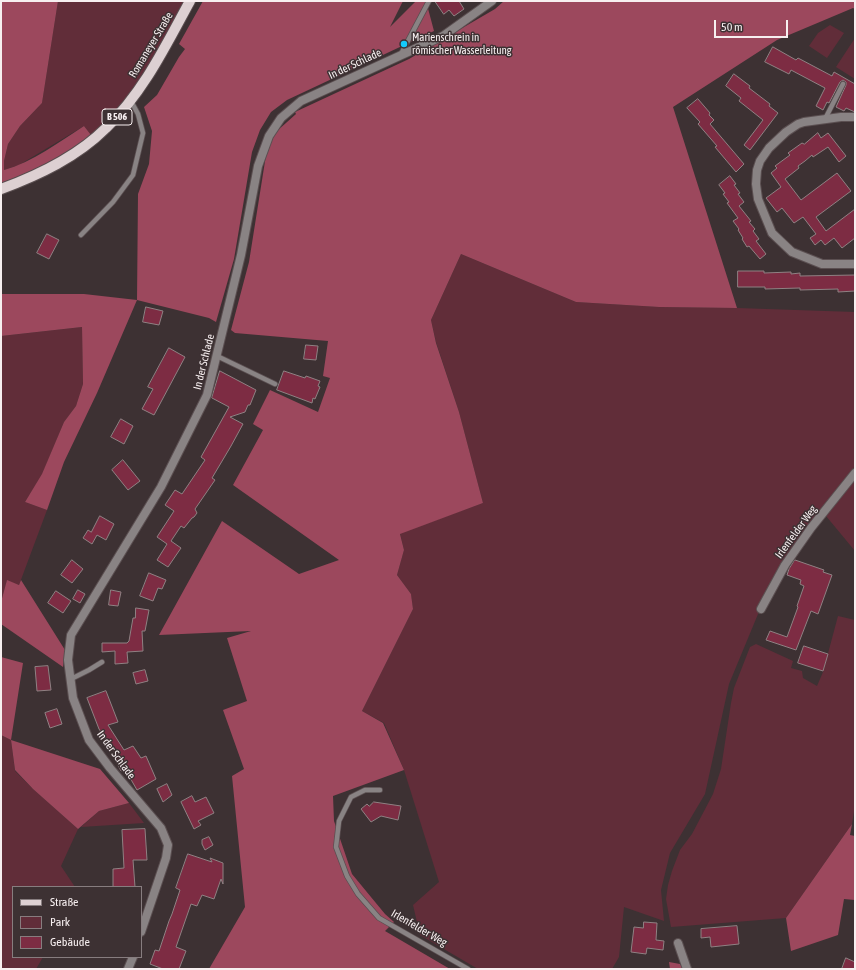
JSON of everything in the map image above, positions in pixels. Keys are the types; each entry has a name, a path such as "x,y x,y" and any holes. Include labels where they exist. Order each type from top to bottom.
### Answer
{"main road":[{"name":"Romaneyer Straße","path":"1,189 46,170 78,151 106,129 131,101 166,46 190,1"}],"street":[{"name":"In der Schlade","path":"142,929 166,858 168,845 160,828 110,768 89,740 73,698 68,660 71,635 161,487 207,395 241,255 258,166 269,136 281,118 301,101 443,36 492,1"},
{"path":"855,117 825,119 798,124 786,132 769,148 760,161 757,170 756,184 758,199 772,233 792,252 822,264 855,264"},
{"name":"Irlenfelder Weg","path":"761,609 785,565 811,528 855,473"},
{"path":"678,943 687,969"},
{"path":"128,969 133,958"}],"lane":[{"path":"400,56 429,1"},
{"path":"825,119 843,84"},
{"path":"81,235 114,202 133,175 143,133 138,114 131,101"},
{"path":"217,356 275,384"},
{"path":"71,679 102,662"},
{"name":"Irlenfelder Weg","path":"380,790 366,790 351,797 339,821 336,847 347,876 358,894 380,918 468,969"}],"green space":[{"path":"58,1 184,1 155,55 133,90 106,121 91,135 84,126 19,165 4,170 4,161 8,144 20,126 42,103"},
{"path":"830,25 844,33 827,58 809,46 818,33"},
{"path":"855,38 855,79 836,67"},
{"path":"461,254 576,302 659,307 855,312 855,466 786,560 768,590 729,684 705,794 670,853 661,890 664,921 624,907 619,957 612,969 478,969 420,935 413,905 439,882 404,770 384,723 362,711 413,609 411,594 397,575 404,550 400,533 483,503 459,412 436,342 431,320"},
{"path":"82,327 83,384 76,406 64,422 42,475 25,502 47,510 19,585 7,581 1,602 1,336"},
{"path":"855,479 855,551 826,516"},
{"path":"838,616 855,620 855,805 852,824 786,918 671,927 666,899 668,885 680,850 692,834 713,794 721,769 734,688 750,647 756,644 793,661 791,668 802,671 803,678 817,686 823,672"},
{"path":"1,735 11,740 15,771 78,829 61,866 74,886 12,886 12,958 42,958 36,969 1,969"},
{"path":"129,803 144,823 81,827 99,811"}],"shaded area":[{"path":"1,1 58,1 42,103 20,126 8,144 4,161 4,170 35,157 84,126 91,135 70,150 48,162 1,183"},
{"path":"203,1 403,1 390,27 416,1 426,1 434,31 287,100 271,112 260,130 252,152 234,259 216,322 209,318 137,300 138,194 149,164 152,131 144,107 157,95 185,49 179,44"},
{"path":"504,1 855,1 855,9 853,8 777,40 673,107 737,308 659,307 576,302 461,254 431,320 436,343 459,412 483,503 400,534 404,550 397,575 411,594 413,609 362,711 383,723 404,770 333,796 334,821 352,874 385,914 394,922 385,931 450,969 209,969 245,907 232,776 244,769 223,710 247,701 227,638 251,631 159,635 222,521 299,574 339,560 233,485 263,430 253,424 270,390 318,412 330,378 323,376 328,341 235,333 231,330 249,262 266,155 273,136 296,114 295,112 409,59 495,9"},
{"path":"1,294 84,294 137,300 97,393 64,462 47,510 25,502 42,474 64,422 76,406 83,384 82,327 1,336"},
{"path":"7,580 19,585 21,580 65,650 63,667 1,624 1,602"},
{"path":"1,657 23,663 11,740 1,735"},
{"path":"11,740 100,769 129,803 99,811 78,829 33,789 15,770"},
{"path":"852,824 850,835 855,836 855,900 844,899 838,935 791,951 786,918"},
{"path":"669,962 680,964 683,969 670,969"}],"building":[{"path":"435,1 459,1 464,9 454,16 449,10 444,14"},
{"path":"773,47 796,60 798,58 832,76 834,72 855,84 855,112 846,108 844,111 836,107 846,85 846,82 843,80 840,82 829,103 827,102 823,110 816,106 825,88 791,70 789,74 765,62"},
{"path":"734,74 750,86 749,88 770,104 769,106 778,113 750,150 744,145 763,120 739,101 741,98 726,86"},
{"path":"698,99 714,120 710,124 744,164 736,172 715,147 717,146 698,124 700,122 687,108"},
{"path":"818,133 821,138 828,133 846,156 839,162 828,147 813,157 812,155 785,179 801,200 837,173 851,191 816,217 826,231 855,209 855,238 842,248 834,238 825,245 821,240 815,245 810,238 816,234 803,217 794,223 782,208 777,212 766,198 781,187 771,173 777,168 775,166 790,155 788,153 802,143 804,144"},
{"path":"730,176 740,193 738,194 744,202 739,206 751,221 749,222 755,229 753,231 759,239 756,241 766,254 760,259 749,246 747,247 742,239 743,238 738,230 739,229 733,221 738,218 727,203 729,202 723,194 725,193 719,185"},
{"path":"47,234 59,240 49,259 37,253"},
{"path":"738,271 764,271 764,273 791,272 791,274 800,273 800,276 855,275 855,291 838,292 838,289 800,290 800,288 765,289 765,287 738,287"},
{"path":"146,307 163,311 159,325 143,322"},
{"path":"306,345 318,346 316,360 304,359"},
{"path":"169,348 185,357 154,415 142,409 153,389 148,387"},
{"path":"220,371 256,390 250,405 248,405 245,412 230,417 243,424 212,478 215,480 195,509 197,513 184,528 181,526 171,541 181,548 168,567 157,560 167,544 157,537 174,511 165,505 175,490 182,494 205,460 201,457 229,407 212,398"},
{"path":"284,371 320,381 318,386 320,387 315,399 313,398 312,403 277,390"},
{"path":"121,419 133,426 124,444 111,437"},
{"path":"123,460 140,481 128,490 112,470"},
{"path":"100,516 114,524 106,540 97,535 92,544 83,538 88,530 91,532"},
{"path":"72,560 83,569 72,583 61,575"},
{"path":"795,560 824,570 823,572 832,575 818,614 811,611 796,650 766,640 770,631 787,637 798,607 797,606 804,586 800,584 801,580 787,575"},
{"path":"149,573 166,580 162,589 158,588 153,601 140,596"},
{"path":"78,590 85,594 80,603 73,599"},
{"path":"111,590 121,592 118,606 109,605"},
{"path":"56,591 71,601 63,613 48,603"},
{"path":"136,608 149,610 145,631 142,631 143,651 127,652 128,663 115,664 115,651 102,652 102,643 127,643 129,641"},
{"path":"804,646 828,654 823,671 798,663"},
{"path":"48,666 51,690 37,691 35,667"},
{"path":"145,670 148,681 136,684 133,673"},
{"path":"106,691 118,722 108,725 124,750 133,746 141,758 146,756 156,779 137,790 125,769 121,771 113,755 116,754 99,729 87,698"},
{"path":"57,709 62,724 50,728 45,713"},
{"path":"167,784 172,795 163,802 157,789"},
{"path":"192,796 195,802 206,797 214,813 198,821 201,825 194,829 181,802"},
{"path":"374,802 401,806 398,820 381,816 371,822 361,809 367,804 369,806"},
{"path":"145,829 147,860 133,860 135,886 113,886 113,869 124,868 122,830"},
{"path":"209,837 213,845 205,850 202,840"},
{"path":"188,854 212,862 210,858 223,863 223,884 221,879 214,899 202,895 197,906 191,904 176,947 186,951 179,969 163,969 150,964 155,950 159,951 172,914 180,890 176,888"},
{"path":"644,922 657,923 656,940 664,941 663,950 647,948 646,954 631,952 634,927 643,928"},
{"path":"737,926 739,944 711,947 710,937 701,938 701,929"},
{"path":"846,958 855,962 855,969 842,969"}],"place":[{"name":"Marienschrein in römischer Wasserleitung","path":"404,44"}]}
